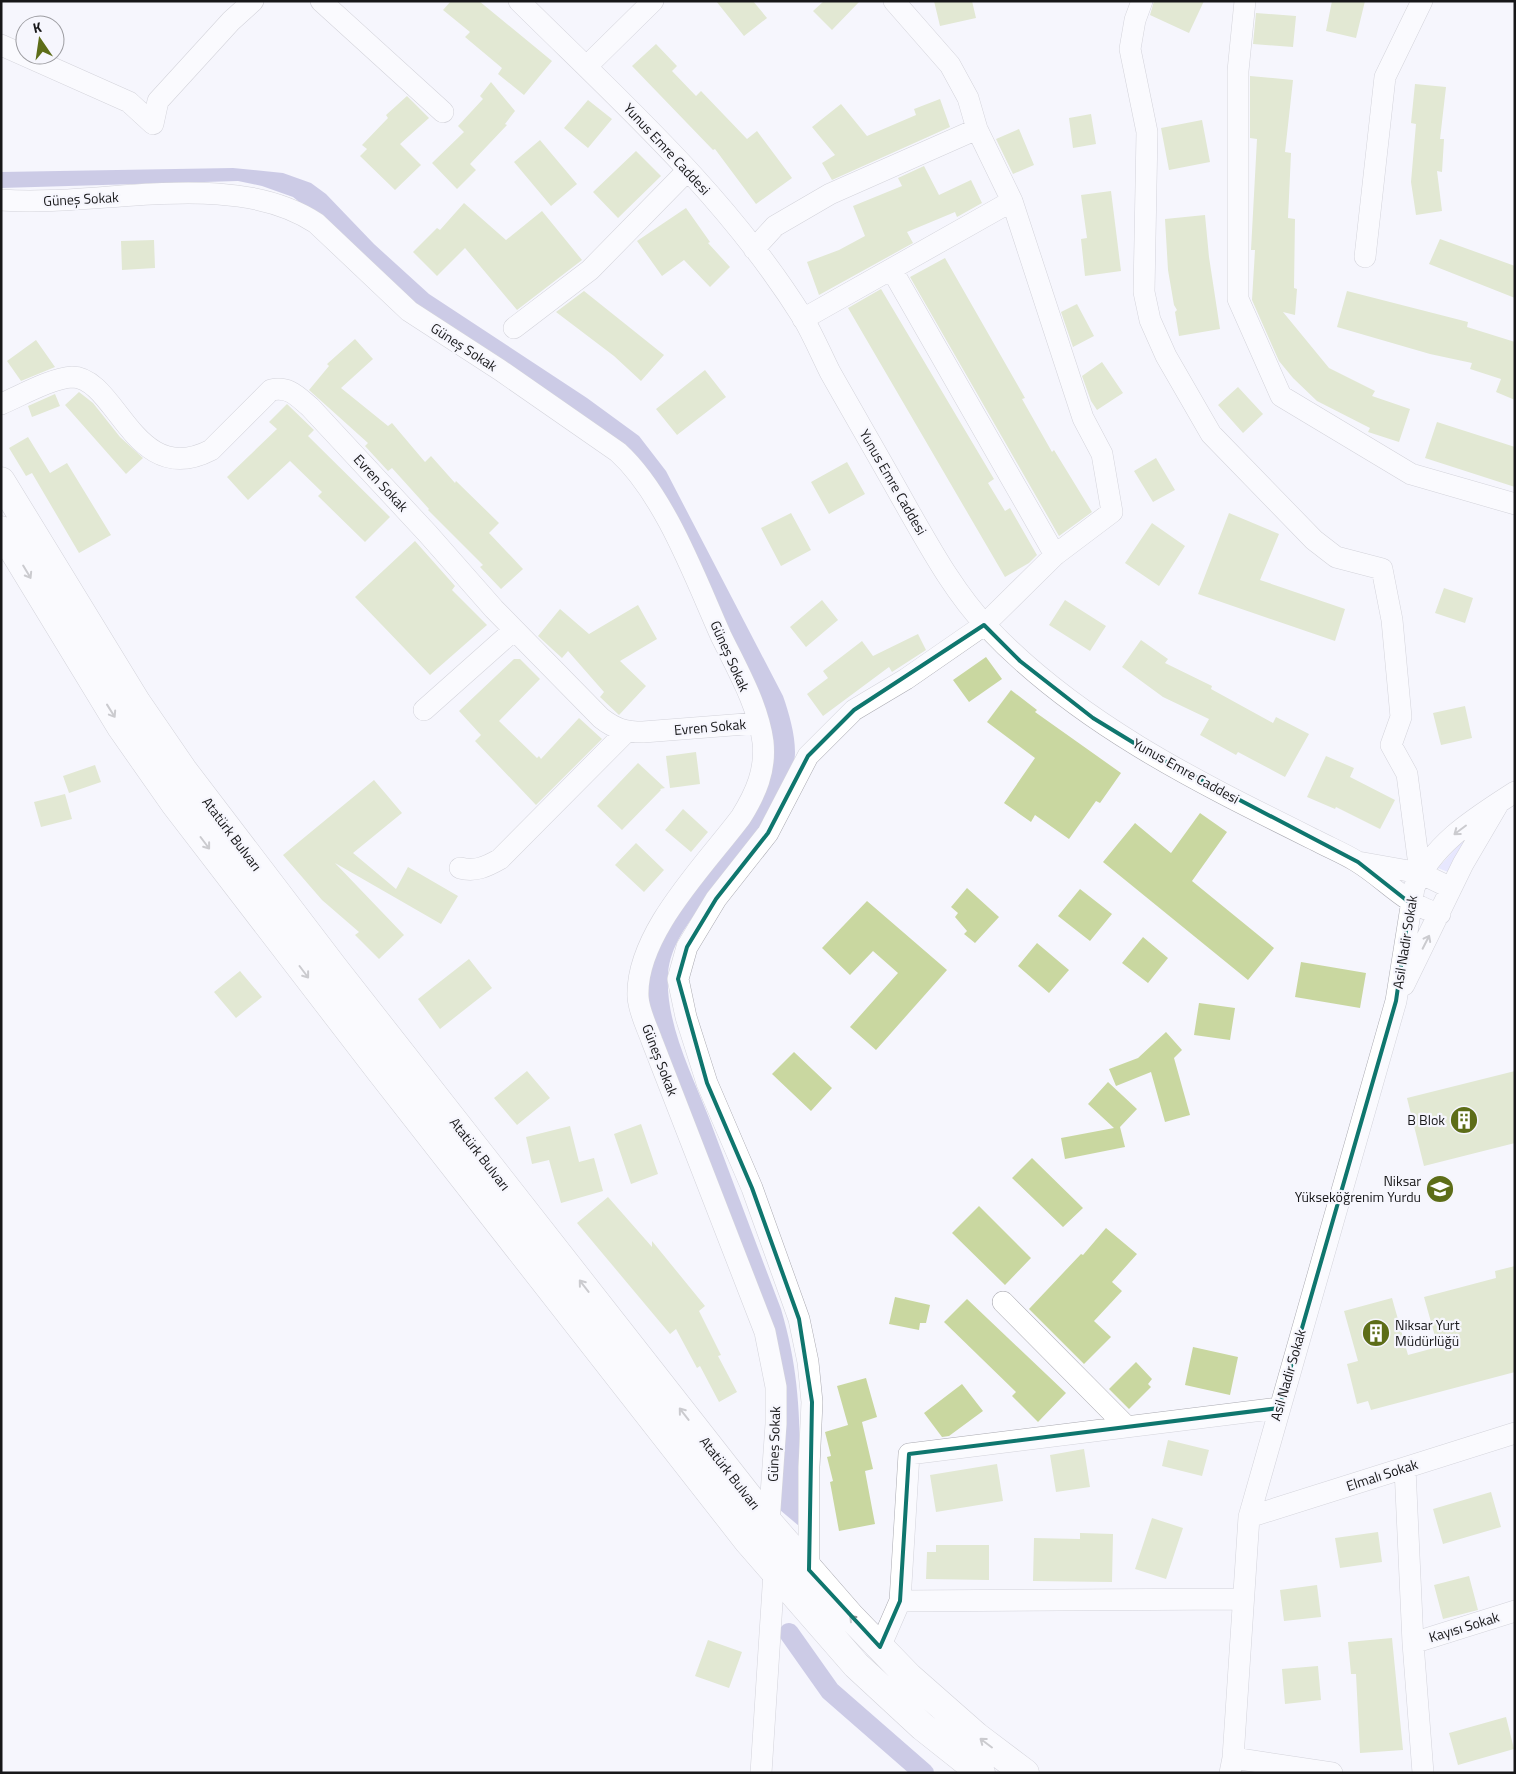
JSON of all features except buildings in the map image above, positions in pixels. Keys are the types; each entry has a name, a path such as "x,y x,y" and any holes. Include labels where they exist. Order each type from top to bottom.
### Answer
{"main road":[{"name":"Atatürk Bulvarı","path":"1,481 137,703 183,770 334,968 769,1523 809,1570 880,1647 940,1705 1025,1773"},
{"name":"Atatürk Bulvarı","path":"1,530 121,727 175,804 381,1072 774,1572 862,1671 923,1727 981,1773"}],"street":[{"path":"1,45 128,102 153,124 158,101 231,21 253,1"},
{"path":"321,1 443,112"},
{"name":"Yunus Emre Caddesi","path":"519,1 587,66 688,170 754,249 803,319 920,529 956,589 984,624 1020,660 1093,718 1152,754 1358,862 1410,903 1440,914"},
{"path":"587,66 653,1"},
{"path":"809,1570 809,1467 812,1402 808,1362 799,1319 752,1188 707,1083 686,1017 678,980 692,939 716,899 768,833 808,756 854,710 906,679 984,624 1055,556 1112,512 1102,454 1083,418 1012,201 977,129 968,98 950,65 894,1"},
{"path":"1142,1 1135,20 1130,49 1147,132 1144,292 1150,320 1166,356 1211,434 1314,540 1336,557 1382,569 1392,620 1402,717 1391,745 1407,774 1420,873"},
{"path":"1245,1 1238,71 1238,299 1281,396 1411,474 1515,504"},
{"path":"1364,257 1385,77 1422,1"},
{"path":"754,249 775,226 830,194 977,129"},
{"path":"514,328 590,270 688,170"},
{"name":"Güneş Sokak","path":"1,200 73,200 178,194 214,194 260,200 301,213 316,223 409,311 602,440 633,465 676,537 747,691 758,723 763,755 758,786 742,817 660,922 649,947 638,996 645,1022 765,1332 776,1387 775,1441 769,1523"},
{"path":"803,319 1012,201"},
{"path":"892,270 1055,556"},
{"name":"Evren Sokak","path":"1,404 58,380 72,377 82,378 94,386 140,440 156,452 173,458 185,458 200,455 211,450 271,390 279,388 290,390 310,407 422,526 514,630 601,718 614,728 626,732 758,723"},
{"path":"424,710 514,630"},
{"path":"460,868 470,871 500,859 626,732"},
{"name":"Asil Nadir Sokak","path":"1228,1768 1249,1517 1278,1408 1396,1001 1410,903 1420,873 1441,846 1457,831 1507,797"},
{"name":"Asil Nadir Sokak","path":"1396,1001 1451,888 1507,797"},
{"name":"Yunus Emre Caddesi","path":"1358,862 1420,873 1451,888"},
{"path":"1003,1302 1127,1427"},
{"path":"880,1647 900,1601 909,1454 1278,1408"},
{"name":"Elmalı Sokak","path":"1249,1517 1515,1433"},
{"path":"1405,1468 1413,1643 1423,1773"},
{"path":"761,1773 774,1572"},
{"path":"900,1601 1242,1599"},
{"name":"Kayısı Sokak","path":"1413,1643 1515,1611"},
{"path":"1228,1768 1332,1773"}],"highlighted area":[{"path":"984,625 1020,661 1093,718 1152,754 1358,862 1410,903 1396,1001 1279,1408 909,1454 900,1601 880,1647 809,1570 812,1402 799,1319 752,1188 707,1083 678,979 687,947 716,899 768,833 808,756 854,710"}],"shaded area":[{"path":"233,168 283,173 311,183 326,194 374,244 429,294 587,398 639,436 666,471 783,696 794,738 795,752 792,770 785,789 760,830 686,926 676,944 669,964 668,992 675,1029 681,1048 781,1309 788,1337 794,1364 799,1417 799,1526 780,1510 781,1388 655,1032 647,990 655,948 770,754 646,468 411,303 312,212 293,197 262,186 238,181 1,188 1,172"},
{"path":"1475,827 1448,872 1438,868"}],"waterway":[{"path":"789,1633 830,1691 924,1773"}],"place":[{"name":"B Blok","path":"1464,1120"},
{"name":"Niksar Yükseköğrenim Yurdu","path":"1440,1189"},
{"name":"Niksar Yurt Müdürlüğü","path":"1376,1333"}]}
